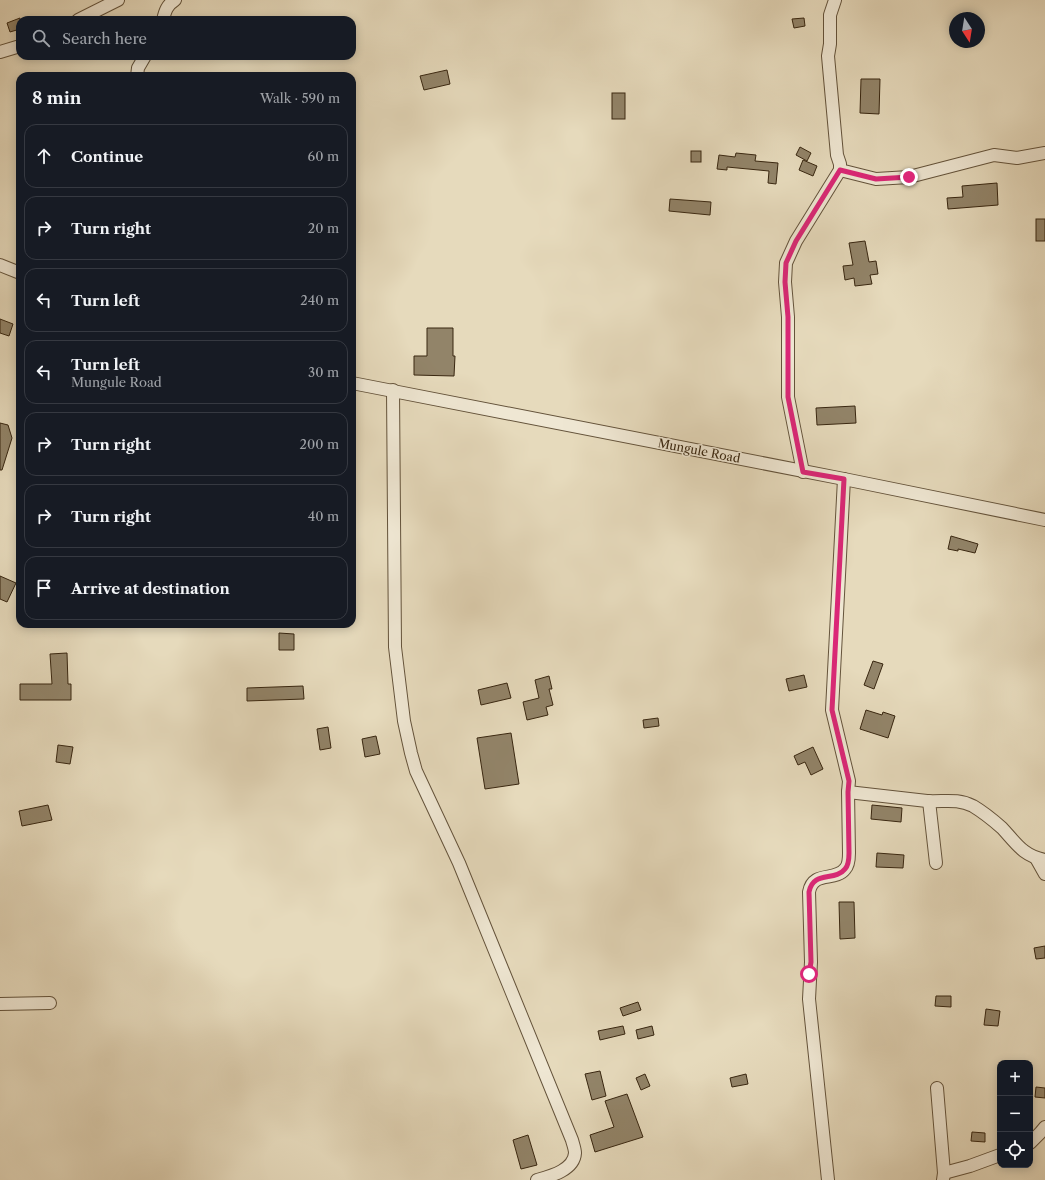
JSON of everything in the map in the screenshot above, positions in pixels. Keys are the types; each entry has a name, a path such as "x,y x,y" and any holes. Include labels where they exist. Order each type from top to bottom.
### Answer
{"street":[{"path":"86,16 118,0"},
{"path":"803,472 788,397 788,317 785,282 786,263 796,241 840,170 837,155 828,56 830,44 830,15 835,0"},
{"path":"164,16 171,1"},
{"path":"0,52 16,47"},
{"path":"138,72 143,60"},
{"path":"840,170 876,179 909,177 994,155 1017,158 1045,153"},
{"path":"0,265 16,271"},
{"name":"Mungule Road","path":"356,384 844,479 1045,520"},
{"path":"393,390 395,647 404,720 410,753 416,771 459,863 572,1140 575,1153 573,1162 560,1173 537,1180"},
{"path":"828,1180 809,1000 811,962 809,892 810,885 814,881 839,873 845,869 848,862 849,853 849,781 832,710 844,479"},
{"path":"848,792 929,801 953,800 971,805 988,816 1024,852 1041,859 1045,874"},
{"path":"929,801 936,863"},
{"path":"0,1004 50,1003"},
{"path":"937,1088 943,1176 997,1156"},
{"path":"1033,1140 1045,1127"}],"building":[{"path":"804,18 805,26 794,28 792,19"},
{"path":"16,20 16,30 10,32 7,23"},
{"path":"447,70 450,84 424,90 420,76"},
{"path":"861,79 880,79 879,114 860,113"},
{"path":"612,93 625,93 625,119 612,119"},
{"path":"800,147 811,153 807,161 796,155"},
{"path":"691,151 701,151 701,162 691,162"},
{"path":"736,153 756,155 755,161 778,163 776,184 768,183 769,171 727,167 727,170 717,169 719,155 735,157"},
{"path":"803,160 817,166 813,176 799,170"},
{"path":"997,183 998,205 948,209 947,198 963,197 962,186"},
{"path":"670,199 711,202 710,215 669,211"},
{"path":"1036,219 1045,219 1045,241 1036,241"},
{"path":"865,241 869,262 876,261 878,274 870,275 872,284 855,286 854,278 845,280 843,266 853,265 849,243"},
{"path":"0,319 13,324 9,336 0,333"},
{"path":"427,328 453,328 453,356 455,356 454,376 414,375 414,356 427,356"},
{"path":"855,406 856,423 817,425 816,408"},
{"path":"0,423 8,425 12,438 2,470 0,470"},
{"path":"951,536 978,544 975,553 958,549 958,551 948,549"},
{"path":"0,576 16,583 7,602 0,599"},
{"path":"279,633 294,634 294,650 279,650"},
{"path":"67,653 68,684 71,684 71,700 20,700 20,684 52,684 50,654"},
{"path":"873,661 883,664 874,689 864,685"},
{"path":"804,675 807,687 789,691 786,679"},
{"path":"549,676 552,689 549,689 553,705 546,707 548,715 527,720 523,702 539,698 535,680"},
{"path":"507,683 511,698 481,705 478,690"},
{"path":"303,686 304,699 247,701 247,688"},
{"path":"866,710 882,715 883,712 895,716 888,738 860,729"},
{"path":"658,718 659,726 644,728 643,720"},
{"path":"328,727 331,748 320,750 317,729"},
{"path":"511,733 519,784 485,789 477,738"},
{"path":"376,736 380,754 365,757 362,739"},
{"path":"58,745 73,747 70,764 56,762"},
{"path":"813,747 823,769 811,775 805,762 798,765 794,756"},
{"path":"48,805 52,820 22,826 19,811"},
{"path":"872,805 902,808 901,822 871,819"},
{"path":"877,853 904,855 903,868 876,867"},
{"path":"839,902 854,902 855,938 840,939"},
{"path":"1045,946 1045,958 1036,959 1034,948"},
{"path":"936,996 951,996 951,1007 935,1006"},
{"path":"638,1002 641,1010 623,1016 620,1008"},
{"path":"986,1009 1000,1011 998,1026 984,1025"},
{"path":"623,1026 625,1034 600,1040 598,1031"},
{"path":"652,1026 654,1035 638,1039 636,1030"},
{"path":"600,1071 606,1096 592,1100 585,1074"},
{"path":"645,1074 650,1086 641,1090 636,1078"},
{"path":"746,1074 748,1084 732,1087 730,1078"},
{"path":"1036,1087 1045,1088 1045,1098 1035,1097"},
{"path":"627,1094 643,1137 595,1152 590,1135 614,1127 605,1101"},
{"path":"972,1132 985,1133 985,1142 971,1141"},
{"path":"528,1135 537,1165 521,1169 513,1140"}],"route":[{"path":"809,974 811,962 810,885 814,881 839,873 845,869 848,862 849,853 849,781 832,710 844,479 803,472 788,397 788,317 785,282 786,263 796,241 840,170 876,179 909,177"}]}
